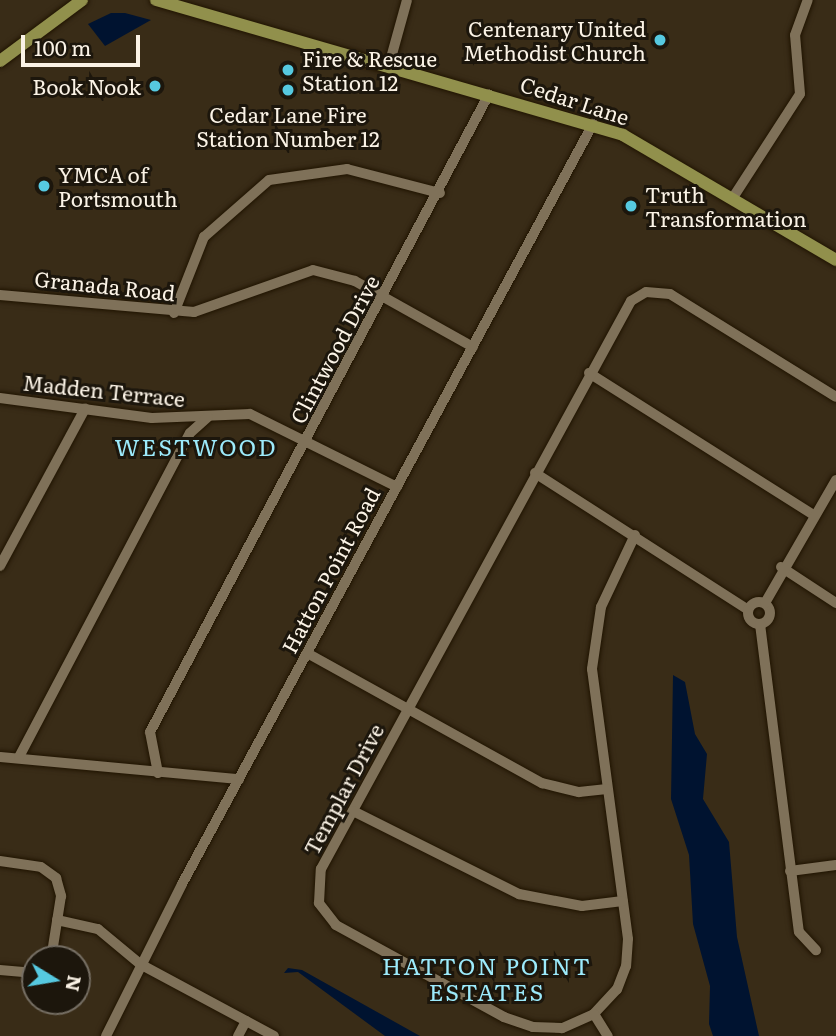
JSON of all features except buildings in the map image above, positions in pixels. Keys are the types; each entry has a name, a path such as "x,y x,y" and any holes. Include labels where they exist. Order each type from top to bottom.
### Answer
{"main road":[{"path":"0,61 82,0"},
{"name":"Cedar Lane","path":"156,0 172,2 593,124 672,158 835,256"}],"street":[{"path":"389,65 407,0"},
{"path":"734,196 800,94 795,35 808,0"},
{"name":"Clintwood Drive","path":"158,773 149,732 440,193 489,94"},
{"name":"Hatton Point Road","path":"106,1036 140,964 593,124"},
{"path":"174,313 204,237 269,180 347,169 440,193"},
{"name":"Granada Road","path":"0,295 174,313 218,306 307,270 341,275 473,346"},
{"name":"Templar Drive","path":"594,1014 562,1028 519,1024 329,920 319,903 319,878 589,373 639,295 662,291 696,309 836,397"},
{"path":"589,373 814,515"},
{"name":"Madden Terrace","path":"0,398 85,409 209,417 250,414 307,439 397,487"},
{"path":"0,566 85,409"},
{"path":"19,757 190,433 209,417"},
{"path":"535,473 747,609 760,624 799,932 817,950"},
{"path":"760,624 770,615 765,603 781,567 836,480"},
{"path":"608,1036 594,1014 626,966 623,901 607,789 593,648 608,587 635,535"},
{"path":"781,567 836,603"},
{"path":"747,609 765,603"},
{"path":"307,653 554,788 607,789"},
{"path":"0,757 239,779"},
{"path":"353,811 530,897 582,906 623,901"},
{"path":"0,861 53,873 60,887 53,945"},
{"path":"790,871 836,865"},
{"path":"57,920 98,929 140,964 274,1036"},
{"path":"0,970 21,972"},
{"path":"238,1036 246,1021"}],"water":[{"path":"111,13 125,13 151,20 105,46 88,24"},
{"path":"673,675 685,682 695,734 707,754 703,799 729,842 737,937 759,1036 713,1036 709,1024 710,986 693,924 689,855 671,799"},
{"path":"288,968 302,970 420,1036 385,1036 298,972 284,973"}],"place":[{"name":"Centenary United Methodist Church","path":"660,40"},
{"name":"Fire & Rescue Station 12","path":"288,70"},
{"name":"Book Nook","path":"155,86"},
{"name":"Cedar Lane Fire Station Number 12","path":"288,90"},
{"name":"YMCA of Portsmouth","path":"44,186"},
{"name":"Truth Transformation","path":"631,206"}],"district":[{"name":"WESTWOOD","path":"196,446"},
{"name":"HATTON POINT ESTATES","path":"487,978"}]}
